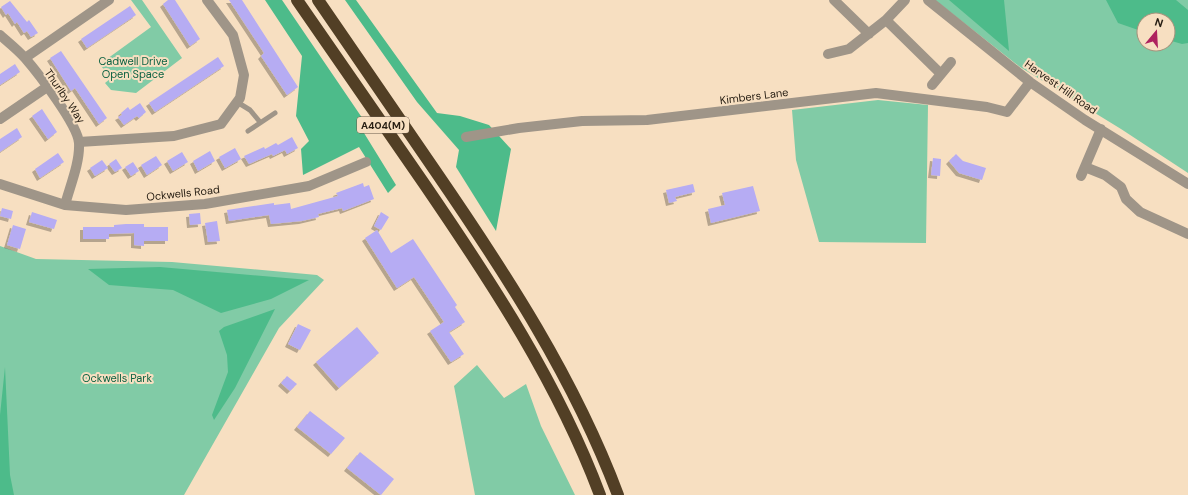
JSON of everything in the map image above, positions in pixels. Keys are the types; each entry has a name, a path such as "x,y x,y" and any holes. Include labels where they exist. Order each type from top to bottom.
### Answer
{"highway":[{"name":"A404(M)","path":"297,0 441,209 510,313 558,401 600,495"},
{"name":"A404(M)","path":"318,0 470,222 529,314 582,410 618,495"}],"street":[{"path":"25,58 109,0"},
{"path":"79,142 174,136 221,124 240,98 244,75 233,35 207,0"},
{"path":"834,0 869,34"},
{"path":"828,54 849,49 886,20 905,0"},
{"name":"Harvest Hill Road","path":"928,0 1030,82 1188,184"},
{"path":"886,20 941,74"},
{"name":"Thurlby Way","path":"0,35 25,58 47,87 70,121 79,142 78,160 65,205"},
{"path":"932,85 952,62"},
{"name":"Kimbers Lane","path":"466,137 519,128 582,121 647,120 876,93 987,107 1007,112 1030,82"},
{"path":"0,119 47,87"},
{"path":"1101,129 1083,171 1105,176 1121,187 1126,199 1140,212 1188,234"},
{"name":"Ockwells Road","path":"0,184 65,205 126,210 205,204 309,186 366,162"}],"lane":[{"path":"237,102 250,110 260,122"},
{"path":"248,131 260,122 275,114"}],"green space":[{"name":"Cadwell Drive Open Space","path":"131,0 142,0 182,58 136,93 111,90 105,83 110,79 100,64 151,27"},
{"path":"265,0 282,0 369,128 364,133 396,185 388,193 359,147 303,175 301,149 309,141 296,116 302,56"},
{"path":"345,0 356,0 437,113 460,116 489,125 511,149 496,231 456,167 459,150 417,102"},
{"path":"935,0 1188,0 1188,173 1121,129 1020,67"},
{"path":"949,0 1004,0 1009,51"},
{"path":"1106,0 1176,0 1188,10 1188,43 1182,44 1176,42 1176,12 1136,12 1136,29 1118,23"},
{"path":"878,100 928,105 926,243 819,242 796,160 792,110"},
{"name":"Ockwells Park","path":"0,246 36,259 172,262 317,275 324,280 279,328 184,495 0,495"},
{"path":"160,267 309,280 271,299 221,313 173,290 109,285 88,269"},
{"path":"275,309 235,388 214,420 212,415 228,372 227,355 219,331 224,327"},
{"path":"477,365 504,398 526,384 541,426 575,495 475,495 454,386"},
{"path":"5,367 10,475 14,495 0,495 0,415"}],"building":[{"path":"168,0 175,0 200,39 190,46 163,4"},
{"path":"229,0 242,0 298,87 287,95 261,56 264,53"},
{"path":"10,1 27,22 29,20 38,33 31,37 27,31 24,33 17,22 15,24 8,13 6,15 1,7"},
{"path":"130,6 136,15 87,48 81,39"},
{"path":"61,51 107,118 99,124 75,88 71,91 50,58"},
{"path":"218,57 224,66 155,112 149,103"},
{"path":"15,64 20,72 0,85 0,74"},
{"path":"140,103 146,112 139,118 137,116 124,125 118,117 122,115 121,113 128,107 130,110"},
{"path":"42,109 57,132 48,139 32,116"},
{"path":"17,128 22,137 0,152 0,139"},
{"path":"292,137 298,148 287,154 285,150 273,156 272,154 249,164 244,156 264,147 265,149 276,143 278,145"},
{"path":"235,148 241,159 225,168 219,157"},
{"path":"210,151 215,161 198,171 193,161"},
{"path":"182,152 188,162 173,171 167,161"},
{"path":"58,153 64,162 40,178 35,169"},
{"path":"956,154 963,161 986,168 982,180 959,173 949,161"},
{"path":"156,156 162,165 147,175 141,165"},
{"path":"933,158 941,159 940,176 931,175"},
{"path":"116,159 122,168 115,172 109,164"},
{"path":"102,160 108,168 95,176 90,168"},
{"path":"133,162 139,171 131,176 125,167"},
{"path":"363,183 364,187 369,185 374,199 343,211 342,208 318,214 319,217 302,221 271,224 269,215 229,221 227,210 274,203 274,205 290,203 291,209 338,196 336,193"},
{"path":"693,184 695,192 675,197 677,201 669,203 666,190"},
{"path":"753,186 760,211 711,223 708,209 725,205 722,193"},
{"path":"2,208 13,211 11,219 0,216"},
{"path":"32,212 57,220 54,229 29,222"},
{"path":"381,212 389,217 381,230 374,226"},
{"path":"200,213 201,224 190,225 189,214"},
{"path":"217,221 220,241 208,242 205,223"},
{"path":"144,224 144,227 168,227 168,241 144,241 144,246 134,245 134,233 109,234 109,239 83,239 83,227 114,227 114,225"},
{"path":"13,225 26,229 20,249 7,245"},
{"path":"377,230 391,253 413,239 457,305 455,307 465,322 449,332 464,354 451,362 430,331 444,322 414,277 397,288 365,238"},
{"path":"298,324 311,330 300,350 288,344"},
{"path":"357,327 379,353 339,388 316,362"},
{"path":"287,376 297,384 290,391 281,383"},
{"path":"310,411 345,438 331,454 297,427"},
{"path":"360,452 394,479 381,495 347,468"}]}
